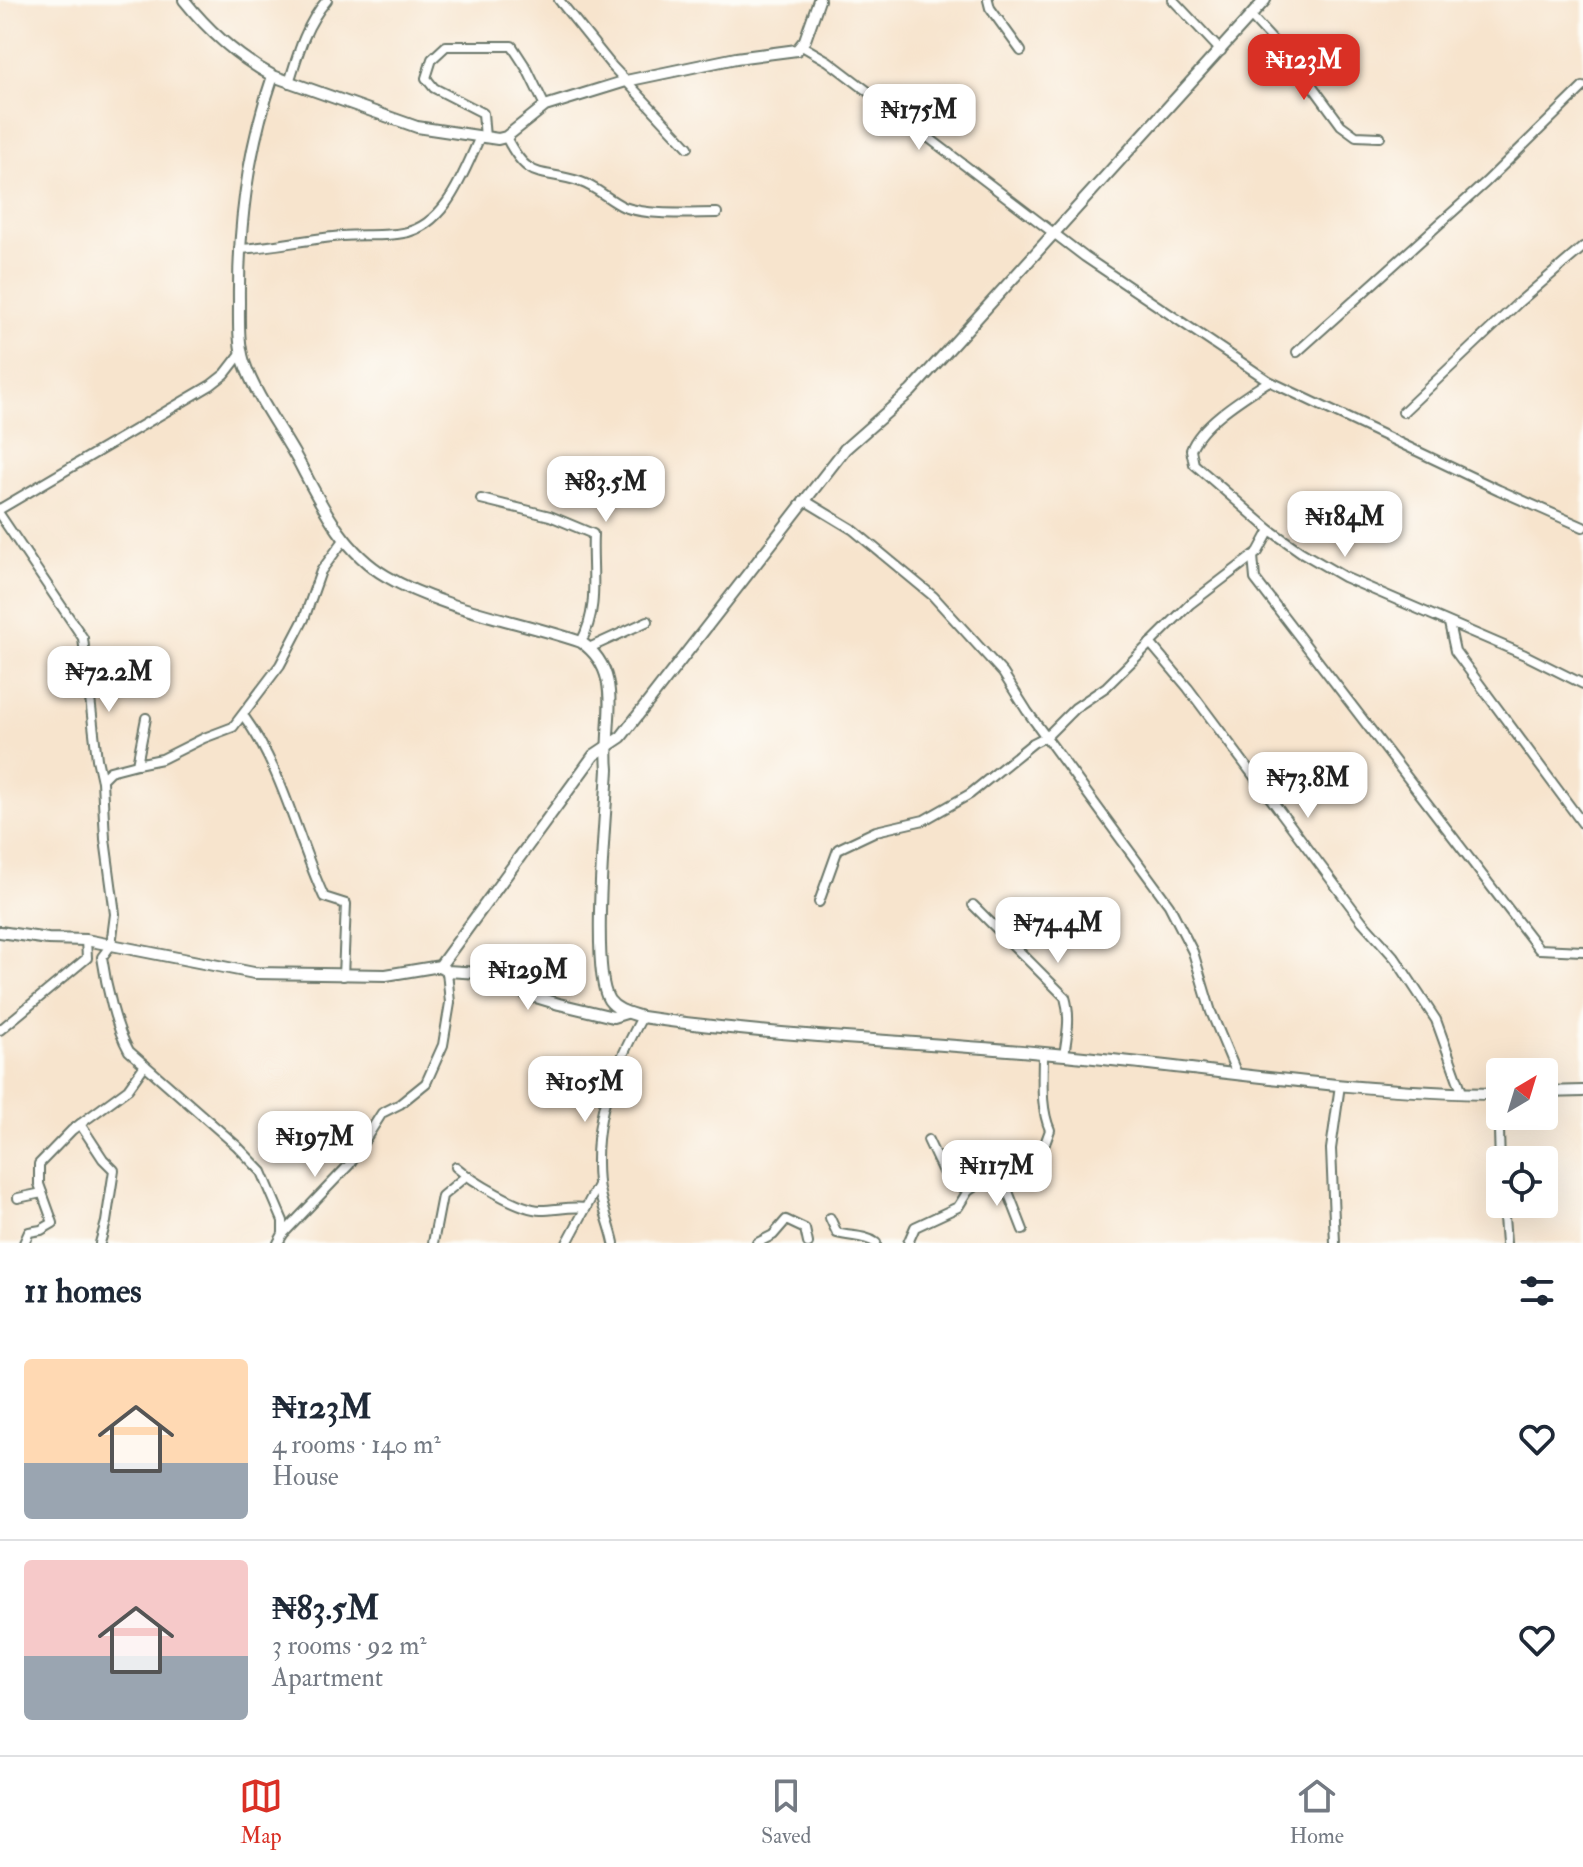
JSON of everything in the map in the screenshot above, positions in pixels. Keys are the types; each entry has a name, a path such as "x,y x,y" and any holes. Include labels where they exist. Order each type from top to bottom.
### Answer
{"street":[{"path":"184,0 224,42 273,76 417,127 498,139 506,137 545,106 626,81 736,58 789,52 802,46 819,0"},
{"path":"289,83 300,44 316,13 327,0"},
{"path":"559,0 626,81 688,147"},
{"path":"988,0 990,8 1021,51"},
{"path":"1173,0 1221,51"},
{"path":"278,1243 349,1165 382,1113 400,1104 426,1083 443,1045 450,1003 444,969 594,755 621,737 845,449 911,391 1265,0"},
{"path":"1251,17 1302,72 1341,125 1356,136 1380,137"},
{"path":"239,249 277,247 358,234 405,233 417,229 451,198 482,137 483,113 434,88 426,78 432,59 446,46 512,46 545,106"},
{"path":"802,46 828,61 1052,233 1269,381 1583,527"},
{"path":"273,76 261,112 239,249 242,352 258,392 344,540 367,563 388,578 411,588 585,645 603,663 609,681 600,942 601,965 610,1001 626,1013 642,1017 778,1034 925,1042 1340,1085 1486,1093"},
{"path":"1297,352 1486,182 1583,87"},
{"path":"506,137 516,156 534,172 584,183 625,207 717,213"},
{"path":"1403,412 1518,303 1583,247"},
{"path":"242,352 225,374 211,385 0,512 83,638 102,779 105,839 115,914 111,945 102,957 124,1041 129,1051 262,1172 283,1221 283,1234"},
{"path":"1269,381 1203,432 1194,443 1191,459 1194,464 1270,530 1344,577 1525,655 1583,684"},
{"path":"481,499 550,516 593,534 595,587 585,645"},
{"path":"804,500 852,529 933,596 1003,673 1027,711 1169,905 1182,928 1211,1012 1237,1074"},
{"path":"819,902 838,849 876,831 924,820 953,806 1033,743 1047,736 1075,708 1106,687 1190,604 1253,556 1270,530"},
{"path":"102,779 110,771 162,759 233,727 280,665 304,619 321,571 344,540"},
{"path":"1253,556 1255,579 1539,949 1583,951"},
{"path":"585,645 648,621"},
{"path":"1449,623 1455,651 1583,824"},
{"path":"1150,643 1197,699 1362,921 1395,958 1436,1020 1462,1092"},
{"path":"243,715 263,741 324,897 346,904 343,976"},
{"path":"137,764 146,718"},
{"path":"588,764 608,769"},
{"path":"973,905 1065,997 1069,1026 1064,1055"},
{"path":"0,932 48,939 86,940 254,973 343,976 444,969 479,973 505,979 526,994 613,1017 626,1013"},
{"path":"0,1030 87,958 86,940"},
{"path":"614,1243 598,1185 603,1098 620,1057 642,1017"},
{"path":"1043,1054 1043,1098 1050,1130 1046,1141"},
{"path":"24,1243 29,1232 53,1223 39,1184 39,1164 55,1145 128,1089 145,1065"},
{"path":"1335,1243 1331,1149 1340,1085"},
{"path":"1558,1092 1583,1091"},
{"path":"80,1124 114,1170 100,1243"},
{"path":"928,1140 945,1176 968,1191"},
{"path":"908,1243 915,1227 958,1207 968,1191 1016,1155"},
{"path":"456,1167 466,1176 538,1210 568,1206 586,1208"},
{"path":"995,1173 1007,1189 1023,1230"},
{"path":"433,1243 442,1196 466,1176"},
{"path":"567,1243 598,1185"},
{"path":"18,1198 42,1193"},
{"path":"830,1218 837,1233 868,1238 876,1243"},
{"path":"1504,1218 1506,1243"},
{"path":"757,1243 773,1235 786,1220 805,1229 808,1243"}]}
